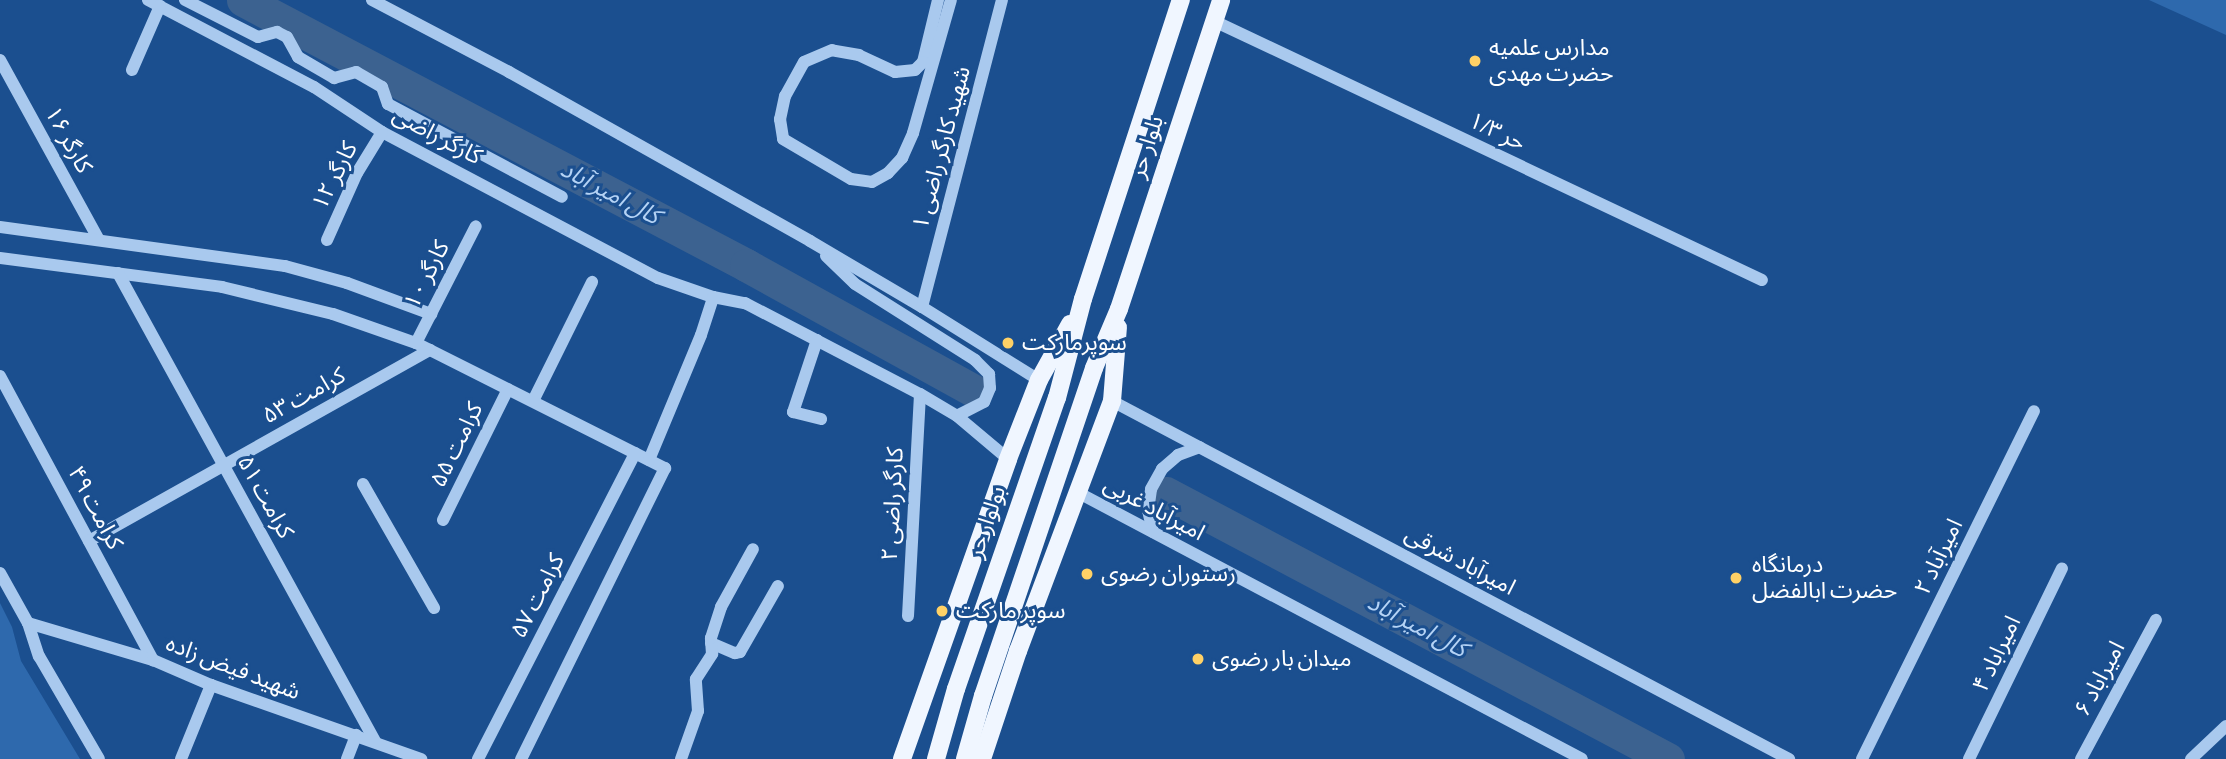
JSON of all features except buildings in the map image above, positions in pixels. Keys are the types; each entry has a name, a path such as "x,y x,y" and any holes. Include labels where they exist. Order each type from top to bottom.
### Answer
{"main road":[{"name":"بلوار حر","path":"1083,299 1181,0"},
{"name":"بلوار حر","path":"1119,309 1221,0"},
{"path":"902,759 1008,459 1039,380 1083,299"},
{"name":"بولوار حر","path":"936,759 956,689 1057,398 1083,299"},
{"path":"982,759 1112,401 1119,309"},
{"path":"965,759 983,696 1094,368 1119,309"}],"street":[{"path":"185,0 258,37 277,33 287,37 298,57 334,78 356,72 382,87 388,104 562,197"},
{"path":"372,0 509,72 810,241 1039,380"},
{"path":"939,0 923,62 915,70 895,72 859,55 832,50 804,62 785,96 780,119 783,139 851,179 872,182 888,173 902,158 913,133 951,0"},
{"name":"شهید کارگر راضی ۱","path":"922,307 1002,0"},
{"path":"132,70 154,3"},
{"name":"کارگر راضی","path":"154,3 314,87 382,132 658,278 713,297 746,303 920,394 957,416 1008,459"},
{"name":"حر ۱/۳","path":"1214,21 1762,280"},
{"name":"کارگر ۱۶","path":"0,60 99,240"},
{"name":"کارگر ۱۲","path":"327,240 357,173 382,132"},
{"name":"کارگر ۱۰","path":"416,342 476,226"},
{"path":"0,227 285,266 347,283 431,314"},
{"path":"810,241 855,284 975,360 989,374 990,388 984,402 957,416"},
{"path":"0,258 222,287 280,299 416,342 664,468 521,759"},
{"name":"کرامت ۵۱","path":"117,274 374,741"},
{"path":"533,401 592,282"},
{"path":"649,460 701,335 713,297"},
{"path":"817,340 793,412 821,419"},
{"name":"کرامت ۵۳","path":"89,541 430,349"},
{"name":"کرامت ۴۹","path":"0,376 153,660"},
{"name":"کرامت ۵۵","path":"443,520 508,389"},
{"name":"کارگر راضی ۲","path":"908,616 920,394"},
{"name":"امیرآباد شرقی","path":"1112,401 1789,759"},
{"name":"امیرآباد ۲","path":"1862,759 2034,411"},
{"path":"1153,532 1148,510 1151,489 1162,470 1178,455 1200,447"},
{"name":"کرامت ۵۷","path":"478,759 635,453"},
{"path":"362,484 433,608"},
{"name":"امیرآباد غربی","path":"1077,492 1582,759"},
{"path":"681,759 698,711 696,679 712,654 711,643 721,607 753,550"},
{"name":"امیراباد ۴","path":"1969,759 2062,568"},
{"path":"0,573 28,623 39,656 99,759"},
{"path":"711,643 735,653 740,652 778,586"},
{"name":"امیراباد ۶","path":"2081,759 2156,620"},
{"name":"شهید فیض زاده","path":"28,623 153,660 211,685 421,759"},
{"path":"181,759 211,685"},
{"path":"2191,759 2226,726"},
{"path":"347,759 356,735"}],"shaded area":[{"path":"2149,0 2226,0 2226,35"},
{"path":"0,603 12,627 21,661 80,759 0,759"}],"waterway":[{"name":"کال امیر آباد","path":"243,0 746,265 974,391"},
{"name":"کال امیر آباد","path":"1166,493 1668,759"}],"place":[{"name":"مدارس علمیه حضرت مهدی","path":"1475,61"},
{"name":"سوپرمارکت","path":"1008,343"},
{"name":"رستوران رضوی","path":"1087,574"},
{"name":"درمانگاه حضرت ابالفضل","path":"1736,578"},
{"name":"سوپر مارکت","path":"942,611"},
{"name":"میدان بار رضوی","path":"1198,659"}]}
